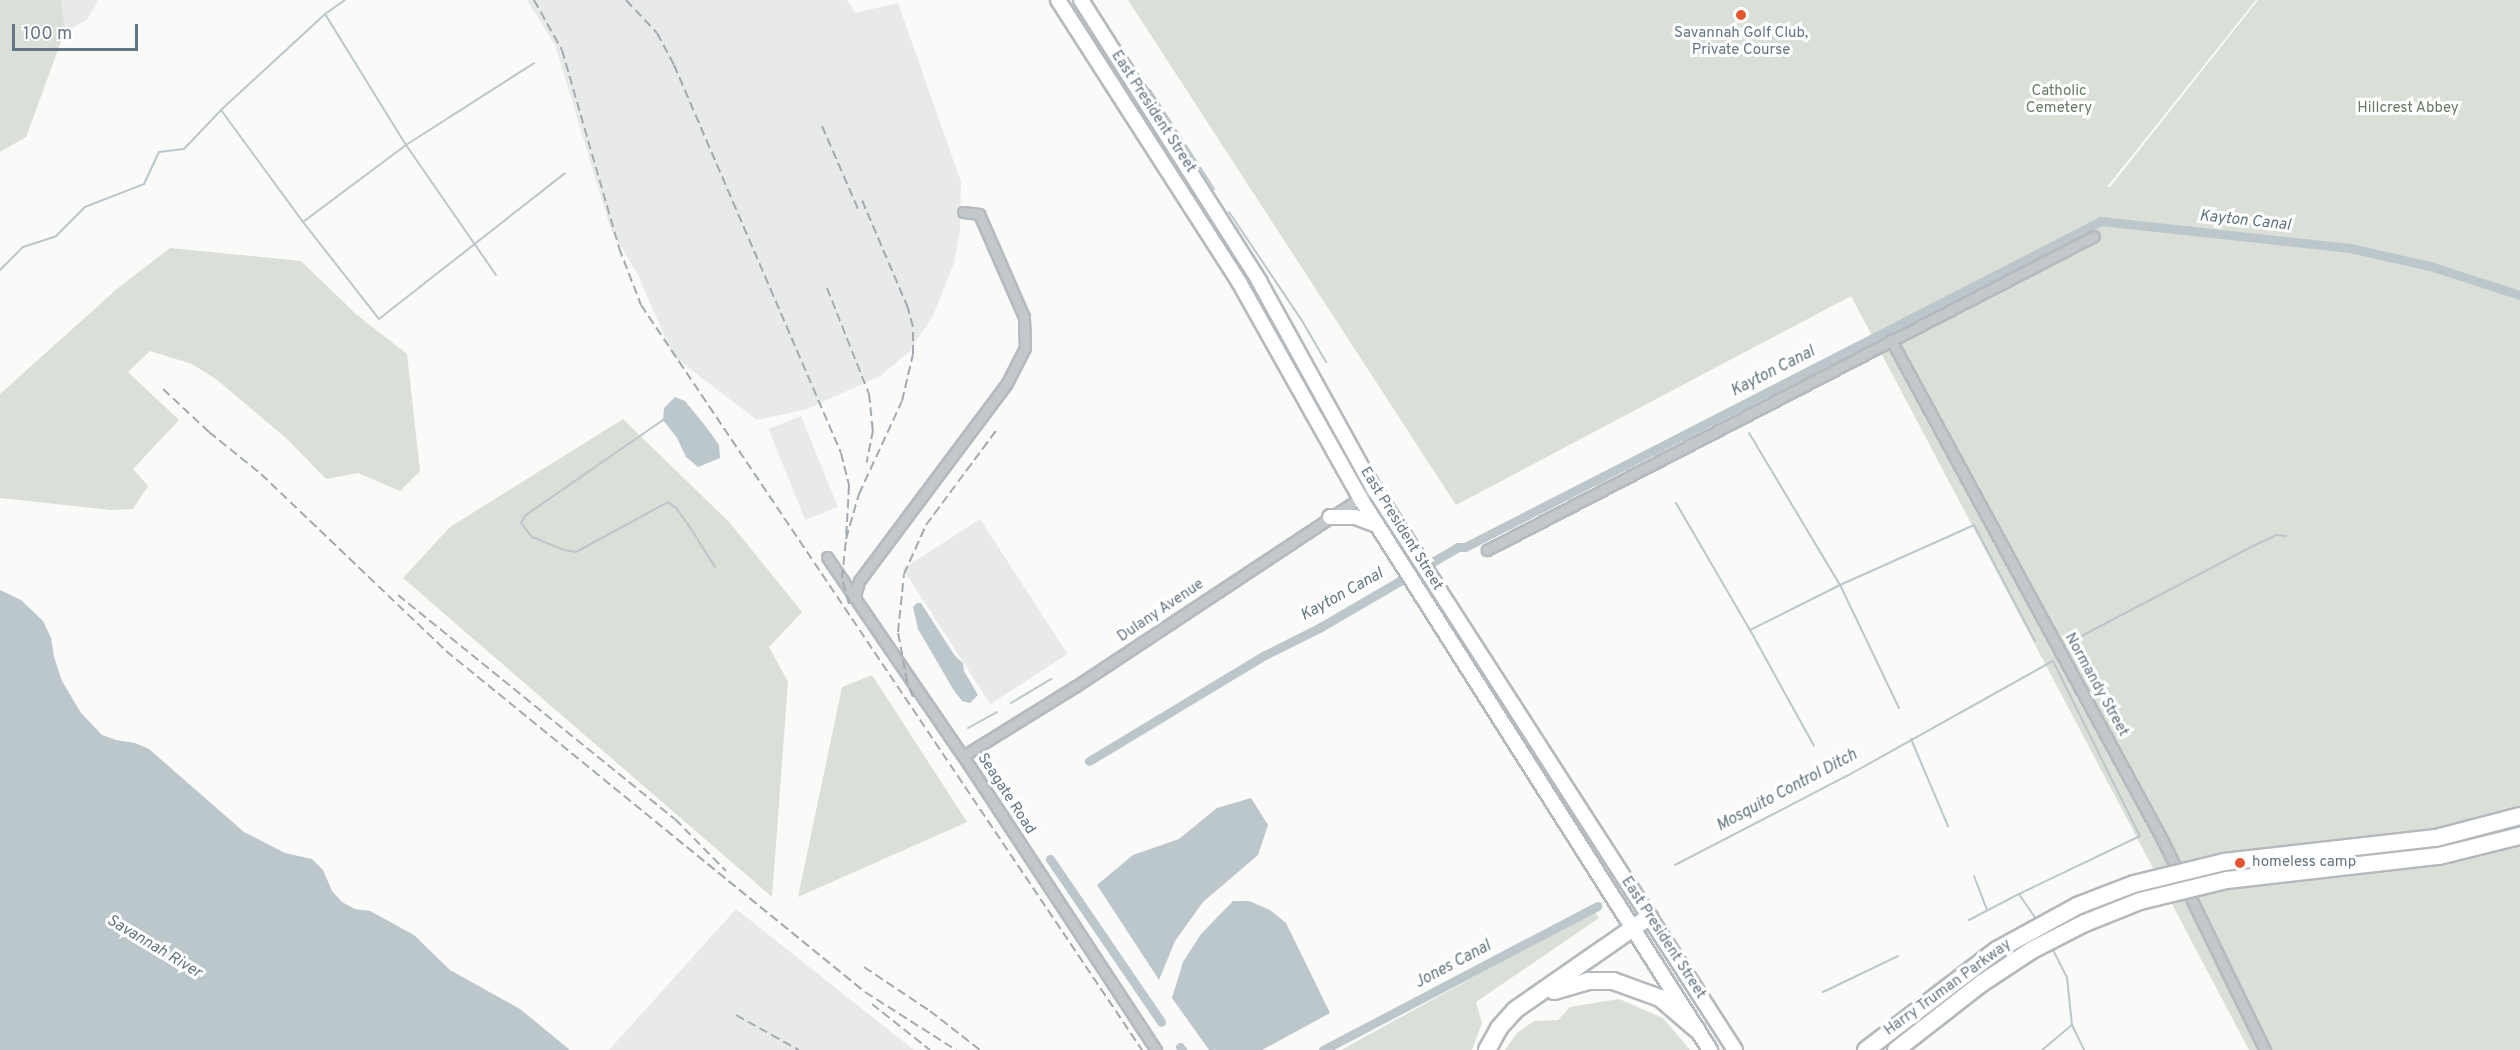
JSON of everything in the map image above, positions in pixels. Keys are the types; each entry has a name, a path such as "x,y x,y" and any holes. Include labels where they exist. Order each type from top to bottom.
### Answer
{"highway":[{"name":"Harry Truman Parkway","path":"1866,1050 1997,950 2050,919 2105,894 2163,875 2223,862 2436,838 2497,824 2520,816"},
{"name":"Harry Truman Parkway","path":"1896,1050 1982,982 2032,950 2085,923 2140,902 2227,880 2439,856 2520,836"},
{"path":"1487,1050 1499,1028 1515,1010 1649,917"},
{"path":"1515,1010 1563,986 1588,981 1613,981 1660,998 1696,1029"}],"main road":[{"name":"East President Street","path":"1058,0 1182,191 1263,324 1360,498 1710,1050"},
{"name":"East President Street","path":"1081,0 1215,208 1313,377 1374,489 1735,1050"},
{"path":"1263,324 1272,324 1282,332 1313,377"},
{"path":"1330,517 1355,516 1377,525"}],"street":[{"path":"855,596 860,581 1007,383 1025,348 1024,317 979,214 963,212"},
{"path":"1487,550 2094,236"},
{"name":"Normandy Street","path":"1891,340 2158,831 2265,1050"},
{"name":"Dulany Avenue","path":"963,756 1076,686 1374,489"},
{"name":"Seagate Road","path":"827,557 963,756 1156,1050"}],"shaded area":[{"path":"0,0 98,0 87,20 0,65"},
{"path":"527,0 847,0 855,13 898,3 961,182 960,231 954,263 933,316 909,352 880,376 807,409 757,420 673,356 638,275 611,230 555,45"},
{"path":"801,416 838,507 805,520 769,429"},
{"path":"980,519 1068,654 991,704 903,569"},
{"path":"736,909 914,1050 609,1050"}],"green space":[{"path":"0,0 61,0 65,31 26,137 0,152"},
{"path":"1128,0 2256,0 2107,187 2110,187 2258,0 2520,0 2520,1050 2249,1050 1851,296 1456,505"},
{"path":"170,248 301,261 357,315 407,354 420,471 400,491 358,473 326,479 287,439 216,379 192,364 150,351 128,372 179,420 133,469 148,486 133,509 111,510 0,498 0,394 118,288"},
{"path":"623,419 730,523 802,612 769,647 788,682 772,897 403,578 450,527"},
{"path":"872,675 967,822 798,897 842,687"},
{"path":"1594,911 1599,918 1476,1002 1482,1023 1472,1050 1341,1050"},
{"path":"1619,999 1663,1018 1690,1050 1505,1050 1517,1033 1534,1021 1558,1020 1570,1007"}],"water":[{"path":"675,397 685,401 707,428 719,445 720,458 698,467 686,457 677,438 663,420 664,408"},
{"name":"Savannah River","path":"0,590 21,600 43,621 51,638 54,657 62,681 81,713 102,735 149,749 244,832 285,853 312,859 323,870 332,891 342,902 355,909 370,911 414,935 450,970 520,1009 570,1050 0,1050"},
{"path":"921,603 955,656 963,663 964,671 978,695 970,703 962,701 953,689 918,629 913,607"},
{"path":"1251,798 1268,825 1258,855 1203,902 1175,941 1159,980 1097,885 1133,855 1179,839 1217,808"},
{"path":"1233,901 1249,901 1270,910 1286,923 1330,1013 1262,1050 1209,1050 1172,998 1183,962 1201,934"}],"waterway":[{"name":"Mosquito Control Ditch","path":"0,270 23,247 56,236 85,207 144,184 159,152 184,149 221,110 325,14 345,0"},
{"name":"Mosquito Control Ditch","path":"325,14 406,145 496,275"},
{"name":"Mosquito Control Ditch","path":"303,222 406,145 534,63"},
{"path":"1150,90 1214,189"},
{"name":"Mosquito Control Ditch","path":"221,110 303,222 379,319 565,173"},
{"path":"1229,212 1301,319 1326,362"},
{"name":"Kayton Canal","path":"1089,761 1265,655 1319,628 1458,547 1465,547 2101,221 2350,248 2430,266 2520,295"},
{"path":"663,420 526,515 521,523 532,537 564,550 576,552 668,502 676,508 715,567"},
{"name":"Mosquito Control Ditch","path":"1749,433 1840,585 1750,630 1814,746"},
{"name":"Mosquito Control Ditch","path":"1676,503 1750,630"},
{"name":"Mosquito Control Ditch","path":"1899,708 1840,585 1974,525 2035,641"},
{"name":"Mosquito Control Ditch","path":"2070,642 2253,546 2277,535 2286,536"},
{"name":"Mosquito Control Ditch","path":"1675,865 1847,776 2053,661 2140,836 2019,894 2036,919"},
{"path":"1011,703 1051,679"},
{"path":"968,728 997,712"},
{"name":"Mosquito Control Ditch","path":"1911,739 1948,826"},
{"name":"Jones Canal","path":"1050,859 1161,1022"},
{"path":"1974,876 1987,910"},
{"path":"1969,920 2019,894"},
{"name":"Jones Canal","path":"1323,1050 1597,906"},
{"path":"2052,948 2067,977 2072,1025"},
{"path":"1823,992 1898,956"},
{"path":"2042,1050 2072,1025 2084,1050"}],"railway":[{"path":"534,0 562,50 619,248 641,305 1142,1050"},
{"path":"626,0 657,33 674,65 841,453 849,486 846,539"},
{"path":"822,126 859,211"},
{"path":"849,604 842,578 846,539 859,494 902,401 913,354 913,327 908,308 861,198"},
{"path":"827,288 869,394 873,430 867,462"},
{"path":"163,389 209,432 261,474 446,651 865,992 956,1050"},
{"path":"913,697 907,682 898,632 904,574 926,525 998,428"},
{"path":"398,595 675,819 726,871"},
{"path":"864,967 930,1011 980,1050"},
{"path":"872,1004 930,1050"},
{"path":"736,1015 799,1050"}],"place":[{"name":"Savannah Golf Club, Private Course","path":"1741,15"},
{"name":"homeless camp","path":"2240,863"}],"park label":[{"name":"Catholic Cemetery","path":"2059,100"},
{"name":"Hillcrest Abbey","path":"2408,109"}]}
